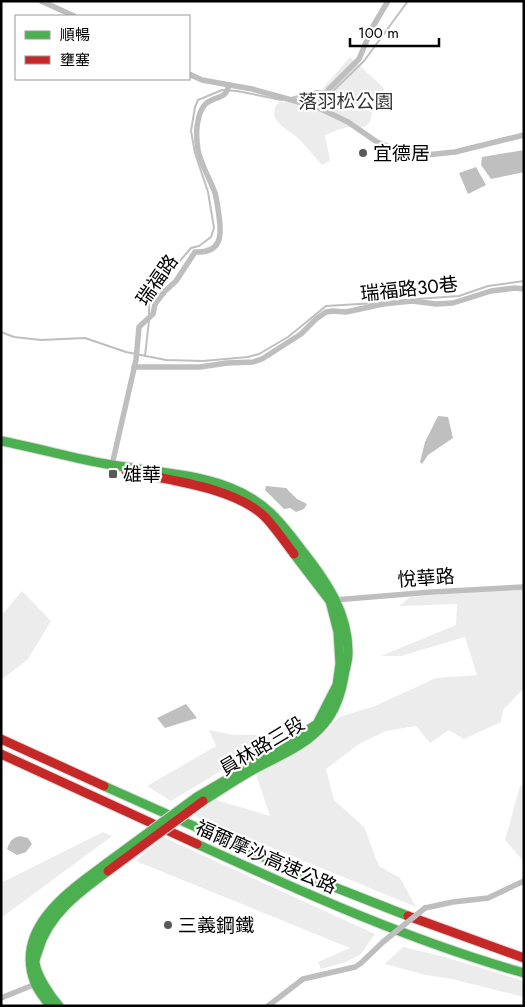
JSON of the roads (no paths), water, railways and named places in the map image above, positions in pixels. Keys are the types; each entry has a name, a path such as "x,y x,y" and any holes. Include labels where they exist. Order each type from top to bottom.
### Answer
{"main road":[{"name":"員林路三段","path":"1,440 112,465 198,478 247,494 260,502 285,525 312,562 333,600 345,630 348,654 342,688 332,715 316,733 298,747 200,799 75,890 42,937 35,962 39,983"},
{"name":"福爾摩沙高速公路","path":"1,738 130,798 309,877 441,929 524,958"},
{"name":"福爾摩沙高速公路","path":"1,754 166,831 345,909 430,942 524,973"},
{"path":"39,983 50,1006"},
{"path":"39,983 59,1006"}],"street":[{"path":"41,1 72,15"},
{"path":"317,107 327,92 359,59 372,28 388,1"},
{"path":"190,74 228,88 252,89 317,107 348,122 377,142 392,148 426,155 455,152 524,136"},
{"name":"瑞福路","path":"112,465 134,367 139,327 147,321 155,304 176,281 195,252 206,252 216,246 221,237 216,195 198,151 197,128 199,115 204,106 211,100 220,98 228,88"},
{"name":"瑞福路30巷","path":"134,367 200,367 253,362 262,359 301,334 326,312 346,312 382,304 412,301 436,304 453,303 491,291 514,288 524,289"},
{"name":"悅華路","path":"333,600 524,587"},
{"path":"268,1006 303,979 355,967 425,908 453,902 488,898 524,881"},
{"path":"1,998 39,983"}],"waterway":[{"path":"291,98 317,91 332,92 364,61 408,1"},
{"path":"149,314 149,301 160,284 191,248 199,246 211,237 214,228 208,192 195,153 191,131 198,100 222,90 282,100"},
{"path":"416,299 459,296 488,286 524,281"},
{"path":"1,332 14,337 41,340 85,338 126,352 166,360 203,361 248,357 259,354 288,337 326,306 376,303"},
{"path":"145,356 149,321"}],"place":[{"name":"宜德居","path":"363,153"},
{"name":"雄華","path":"113,474"},
{"name":"三義鋼鐵","path":"168,925"}],"park label":[{"name":"落羽松公園","path":"346,101"}]}
